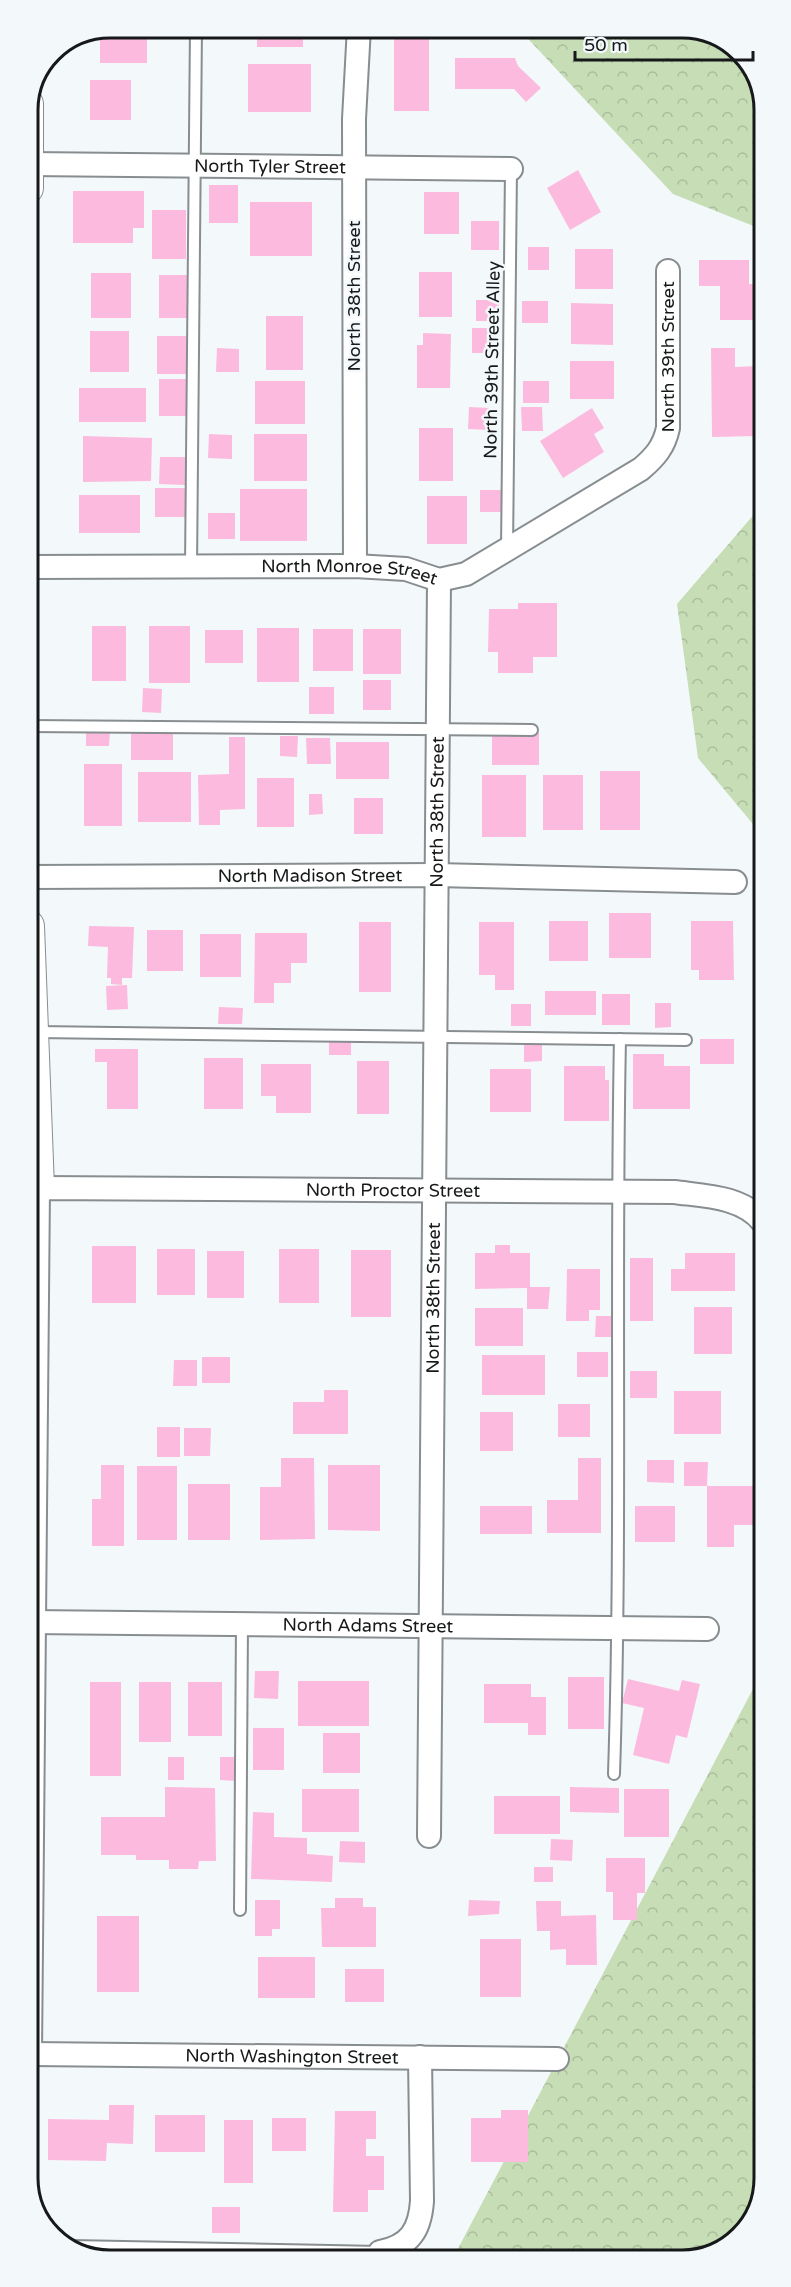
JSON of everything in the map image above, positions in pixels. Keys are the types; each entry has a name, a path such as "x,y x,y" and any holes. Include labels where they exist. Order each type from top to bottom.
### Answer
{"street":[{"name":"North 38th Street","path":"355,566 354,167 358,38"},
{"name":"North Tyler Street","path":"38,164 511,169"},
{"name":"North 39th Street","path":"664,443 668,428 668,271"},
{"name":"North Monroe Street","path":"38,567 355,566 406,569 439,580 466,574 641,469 664,443"},
{"name":"North 38th Street","path":"429,1836 436,1190 439,580"},
{"name":"North Madison Street","path":"38,877 436,875 735,882"},
{"name":"North Proctor Street","path":"38,1188 674,1192 717,1197 754,1215"},
{"name":"North Adams Street","path":"38,1622 707,1629"},
{"name":"North Washington Street","path":"38,2054 557,2059"},
{"path":"387,2249 406,2242 419,2222 422,2201 420,2057"}],"lane":[{"path":"191,568 196,38"},
{"name":"North 39th Street Alley","path":"507,550 511,169"},
{"path":"38,726 532,730"},
{"path":"38,1032 437,1035 686,1040"},
{"path":"614,1774 619,1628 616,1193 620,1039"},
{"path":"240,1910 242,1624"},
{"path":"93,2247 205,2249"}],"green space":[{"path":"527,38 687,38 709,43 736,62 746,77 754,109 754,226 673,194"},
{"path":"754,514 754,825 698,758 677,604"},
{"path":"754,1687 754,2178 746,2210 739,2221 722,2237 709,2244 691,2249 457,2250"}],"building":[{"path":"147,38 147,63 100,63 100,39"},
{"path":"257,38 303,38 303,47 257,47"},
{"path":"394,38 429,38 429,111 394,111"},
{"path":"455,58 515,58 518,66 541,88 526,102 514,89 455,89"},
{"path":"248,64 311,64 311,112 248,112"},
{"path":"90,80 131,80 131,120 90,120"},
{"path":"578,170 601,212 570,230 547,188"},
{"path":"209,185 238,185 238,223 209,223"},
{"path":"73,191 144,191 144,228 133,228 133,243 73,243"},
{"path":"424,192 459,192 459,234 424,234"},
{"path":"250,202 312,202 312,256 250,256"},
{"path":"152,210 186,210 186,259 152,259"},
{"path":"471,221 499,221 499,250 471,250"},
{"path":"528,247 549,247 549,270 528,270"},
{"path":"575,249 613,249 613,289 575,289"},
{"path":"699,260 749,260 749,284 754,284 754,320 720,320 720,286 699,286"},
{"path":"419,272 452,272 452,317 419,317"},
{"path":"91,273 131,273 131,318 91,318"},
{"path":"159,275 189,275 189,318 159,318"},
{"path":"476,300 499,300 499,321 476,321"},
{"path":"522,301 548,301 548,323 522,323"},
{"path":"571,303 613,304 613,345 571,344"},
{"path":"266,316 303,316 303,370 266,370"},
{"path":"472,328 497,328 497,353 472,353"},
{"path":"90,331 129,331 129,372 90,372"},
{"path":"423,333 451,334 450,388 417,388 417,345 423,345"},
{"path":"157,336 188,336 188,374 157,374"},
{"path":"217,348 239,349 239,372 216,372"},
{"path":"711,348 735,348 735,367 754,366 754,436 712,437"},
{"path":"570,361 614,361 614,399 570,399"},
{"path":"159,379 188,379 188,416 159,416"},
{"path":"255,381 305,381 305,424 255,424"},
{"path":"523,381 549,381 549,403 523,403"},
{"path":"79,388 146,388 146,422 79,422"},
{"path":"469,407 490,408 489,430 468,429"},
{"path":"521,407 542,407 543,431 522,431"},
{"path":"592,408 604,428 594,434 604,452 563,478 540,441"},
{"path":"419,428 453,428 453,481 419,481"},
{"path":"209,434 232,435 232,459 208,458"},
{"path":"254,434 307,434 307,481 254,481"},
{"path":"83,436 152,438 151,481 83,482"},
{"path":"160,457 186,457 185,485 159,484"},
{"path":"155,488 185,488 185,517 155,517"},
{"path":"240,489 307,489 307,541 240,541"},
{"path":"480,490 502,490 502,512 480,512"},
{"path":"79,495 140,495 140,533 79,533"},
{"path":"427,496 467,496 467,544 427,544"},
{"path":"208,513 235,513 235,539 208,539"},
{"path":"518,603 557,603 557,657 533,657 533,673 498,673 498,652 488,652 489,609 518,609"},
{"path":"92,626 126,626 126,681 92,681"},
{"path":"149,626 190,626 190,683 149,683"},
{"path":"257,628 299,628 299,682 257,682"},
{"path":"313,629 353,629 353,671 313,671"},
{"path":"363,629 401,629 401,674 363,674"},
{"path":"205,630 243,630 243,663 205,663"},
{"path":"363,680 391,680 391,710 363,710"},
{"path":"309,687 334,687 334,714 309,714"},
{"path":"143,688 162,689 161,713 142,712"},
{"path":"86,730 110,731 109,746 86,746"},
{"path":"131,733 173,733 173,760 131,760"},
{"path":"492,733 539,733 539,765 492,765"},
{"path":"280,736 298,736 297,757 280,756"},
{"path":"229,737 245,737 245,809 220,810 220,825 199,825 198,775 229,774"},
{"path":"306,738 330,738 331,764 307,764"},
{"path":"336,742 389,742 389,779 336,779"},
{"path":"84,764 122,764 122,826 84,826"},
{"path":"600,771 640,771 640,830 600,830"},
{"path":"138,772 191,772 191,822 138,822"},
{"path":"482,775 526,775 526,837 482,837"},
{"path":"543,775 583,775 583,830 543,830"},
{"path":"257,778 294,778 294,827 257,827"},
{"path":"309,794 322,794 323,814 309,815"},
{"path":"354,798 383,798 383,834 354,834"},
{"path":"609,913 651,913 651,958 609,958"},
{"path":"549,921 588,921 588,961 549,961"},
{"path":"691,921 733,921 734,980 699,980 699,970 691,970"},
{"path":"359,922 391,922 391,992 359,992"},
{"path":"479,922 514,922 514,990 495,990 495,975 479,975"},
{"path":"89,926 134,927 132,978 122,978 122,985 111,984 111,978 107,978 108,947 88,946"},
{"path":"147,930 183,930 183,971 147,971"},
{"path":"255,933 307,933 307,963 291,963 291,983 274,983 274,1003 254,1003"},
{"path":"200,934 241,934 241,977 200,977"},
{"path":"127,985 128,1009 107,1010 106,986"},
{"path":"545,991 596,991 596,1015 545,1015"},
{"path":"602,994 630,994 630,1025 602,1025"},
{"path":"655,1003 671,1003 671,1027 655,1028"},
{"path":"511,1004 531,1004 531,1026 511,1026"},
{"path":"219,1007 243,1008 242,1024 218,1024"},
{"path":"542,1038 542,1061 524,1062 524,1039"},
{"path":"700,1039 734,1039 734,1064 700,1064"},
{"path":"329,1040 351,1040 351,1055 329,1055"},
{"path":"95,1049 138,1049 138,1109 107,1109 107,1062 95,1062"},
{"path":"633,1054 664,1054 664,1066 690,1066 690,1109 633,1109"},
{"path":"204,1058 243,1058 243,1109 204,1109"},
{"path":"357,1061 389,1061 389,1114 357,1114"},
{"path":"261,1064 311,1064 311,1113 276,1113 276,1096 261,1096"},
{"path":"564,1066 605,1066 605,1080 609,1080 609,1121 564,1121"},
{"path":"490,1069 531,1069 531,1112 490,1112"},
{"path":"495,1245 510,1245 510,1253 530,1253 530,1287 550,1287 548,1309 527,1309 527,1288 475,1289 475,1253 495,1253"},
{"path":"92,1246 136,1246 136,1303 92,1303"},
{"path":"157,1249 195,1249 195,1295 157,1295"},
{"path":"279,1249 319,1249 319,1303 279,1303"},
{"path":"351,1250 391,1250 391,1317 351,1317"},
{"path":"207,1251 244,1251 244,1298 207,1298"},
{"path":"685,1253 735,1253 735,1291 671,1291 671,1269 685,1269"},
{"path":"630,1258 653,1258 653,1321 630,1321"},
{"path":"567,1269 600,1269 600,1310 589,1310 589,1321 566,1321"},
{"path":"694,1307 732,1307 732,1354 694,1354"},
{"path":"475,1308 523,1308 523,1346 475,1346"},
{"path":"596,1316 611,1316 611,1337 595,1337"},
{"path":"577,1352 608,1352 608,1377 577,1377"},
{"path":"482,1355 545,1355 545,1395 482,1395"},
{"path":"202,1357 230,1357 230,1383 202,1383"},
{"path":"174,1360 197,1360 197,1386 173,1386"},
{"path":"630,1371 657,1371 657,1398 630,1398"},
{"path":"324,1390 348,1390 348,1434 293,1434 293,1402 324,1402"},
{"path":"674,1391 721,1391 721,1434 674,1434"},
{"path":"558,1404 590,1404 590,1437 558,1437"},
{"path":"480,1412 513,1412 513,1451 480,1451"},
{"path":"157,1427 180,1427 180,1457 157,1457"},
{"path":"184,1428 211,1428 210,1456 184,1456"},
{"path":"281,1458 314,1458 315,1539 260,1540 260,1487 281,1487"},
{"path":"578,1458 601,1458 601,1533 547,1533 547,1500 578,1500"},
{"path":"647,1460 674,1460 674,1483 647,1482"},
{"path":"684,1462 708,1462 707,1486 684,1486"},
{"path":"101,1465 124,1465 124,1546 92,1546 92,1499 101,1499"},
{"path":"328,1465 380,1465 380,1531 328,1530"},
{"path":"137,1466 177,1466 177,1540 137,1540"},
{"path":"188,1484 230,1484 230,1540 188,1540"},
{"path":"707,1486 754,1486 754,1525 734,1525 734,1547 707,1547"},
{"path":"480,1506 532,1506 532,1534 480,1534"},
{"path":"635,1506 675,1506 675,1542 635,1542"},
{"path":"255,1671 279,1671 278,1699 254,1698"},
{"path":"568,1677 604,1677 604,1729 568,1729"},
{"path":"628,1679 679,1691 682,1680 700,1684 687,1738 676,1735 669,1764 633,1755 644,1708 622,1703"},
{"path":"298,1681 369,1681 369,1726 298,1726"},
{"path":"90,1682 121,1682 121,1776 90,1776"},
{"path":"139,1682 171,1682 171,1742 139,1742"},
{"path":"188,1682 222,1682 222,1736 188,1736"},
{"path":"484,1684 531,1684 531,1697 546,1697 546,1735 528,1735 528,1723 484,1723"},
{"path":"253,1728 284,1728 284,1770 253,1770"},
{"path":"323,1733 360,1733 360,1773 323,1773"},
{"path":"168,1757 184,1757 184,1780 168,1780"},
{"path":"220,1757 236,1757 236,1781 220,1780"},
{"path":"165,1787 215,1788 216,1861 199,1861 198,1869 169,1869 169,1860 136,1860 136,1855 101,1855 101,1817 165,1817"},
{"path":"570,1787 619,1788 619,1813 570,1812"},
{"path":"302,1789 359,1789 359,1832 302,1832"},
{"path":"624,1789 669,1789 669,1837 624,1837"},
{"path":"494,1796 560,1796 560,1834 494,1834"},
{"path":"253,1812 274,1813 274,1837 307,1838 307,1854 333,1856 332,1882 251,1879"},
{"path":"551,1839 573,1840 572,1861 550,1860"},
{"path":"340,1841 365,1842 365,1863 339,1862"},
{"path":"606,1858 645,1858 645,1893 637,1893 637,1920 613,1920 613,1892 606,1892"},
{"path":"534,1867 553,1867 553,1882 534,1882"},
{"path":"335,1898 363,1898 363,1907 376,1907 376,1947 322,1947 321,1908 335,1908"},
{"path":"255,1900 280,1900 280,1929 272,1929 272,1936 255,1936"},
{"path":"469,1900 500,1901 499,1914 468,1916"},
{"path":"536,1901 561,1901 561,1916 596,1915 597,1965 566,1965 566,1949 550,1950 550,1931 537,1931"},
{"path":"97,1916 139,1916 139,1992 97,1992"},
{"path":"480,1939 521,1939 521,1997 480,1997"},
{"path":"258,1957 315,1957 315,1998 258,1998"},
{"path":"345,1969 384,1969 384,2002 345,2002"},
{"path":"109,2105 134,2105 133,2144 107,2143 106,2161 48,2160 48,2119 109,2120"},
{"path":"501,2110 528,2110 528,2162 471,2162 471,2118 501,2118"},
{"path":"335,2111 376,2111 376,2139 366,2139 366,2156 384,2156 384,2190 368,2190 368,2212 333,2212"},
{"path":"155,2115 205,2115 205,2152 155,2152"},
{"path":"272,2118 306,2118 306,2151 272,2151"},
{"path":"224,2120 253,2120 253,2183 224,2183"},
{"path":"212,2207 240,2207 240,2233 212,2233"}]}
